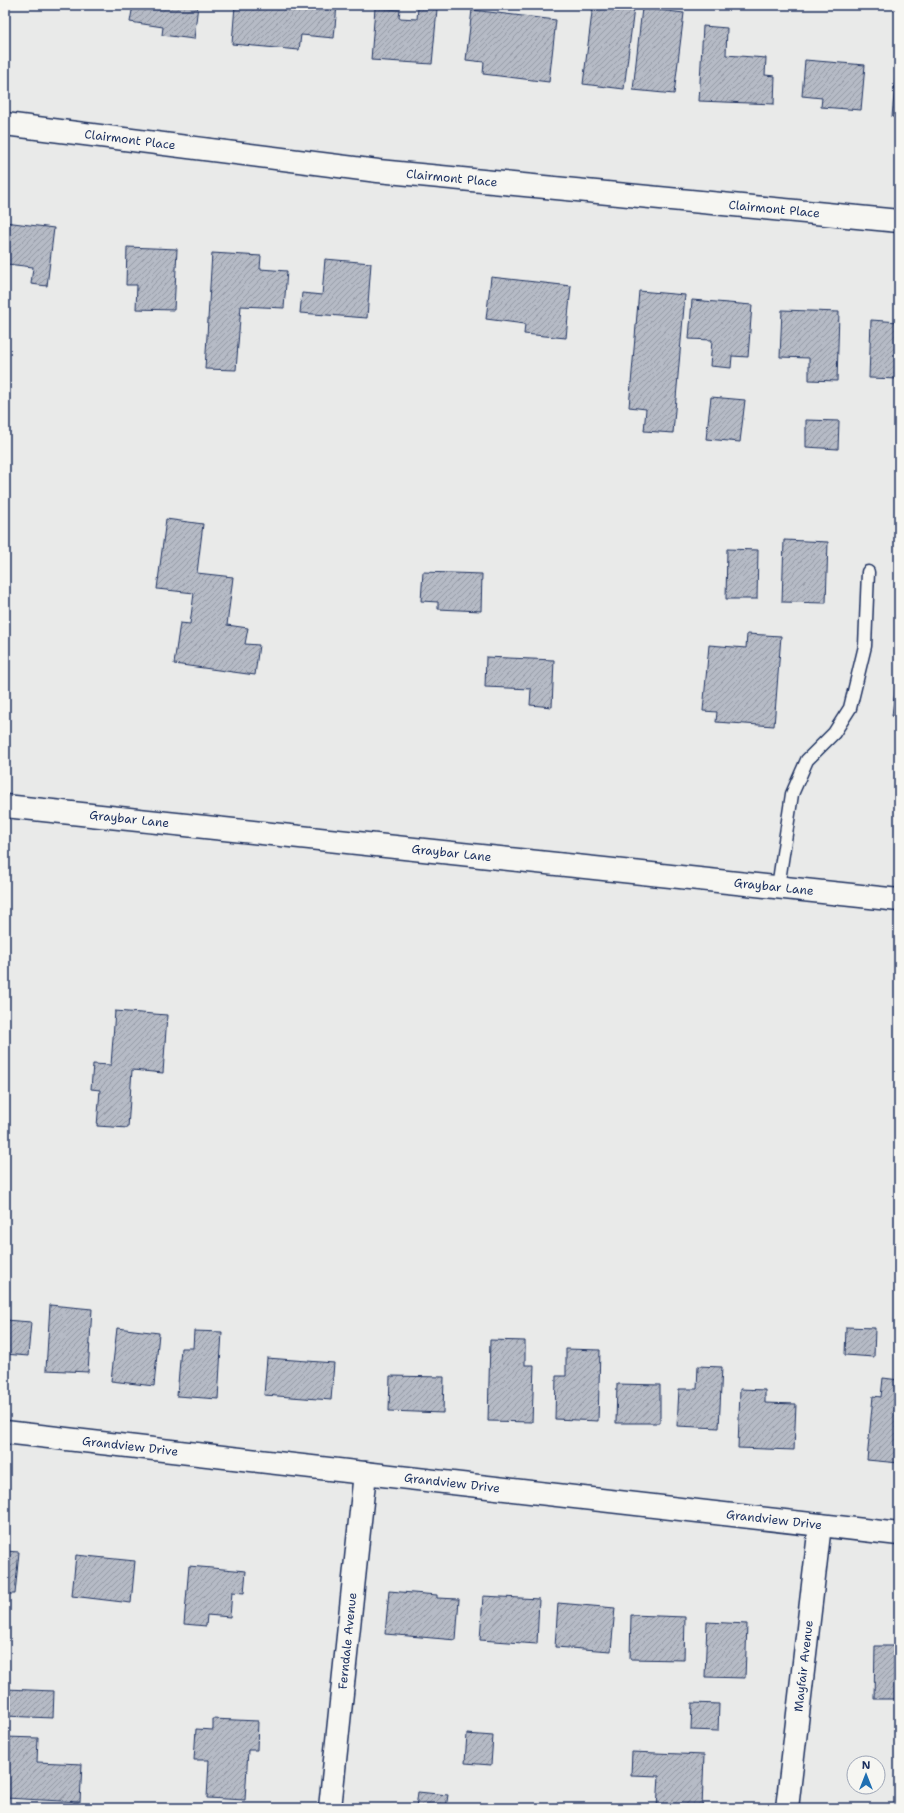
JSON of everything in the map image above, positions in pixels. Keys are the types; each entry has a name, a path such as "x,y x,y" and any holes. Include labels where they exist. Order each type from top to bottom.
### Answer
{"street":[{"name":"Clairmont Place","path":"5,124 378,171 899,221"},
{"name":"Graybar Lane","path":"5,806 899,900"},
{"name":"Grandview Drive","path":"5,1432 899,1534"},
{"name":"Ferndale Avenue","path":"330,1808 364,1473"},
{"name":"Mayfair Avenue","path":"787,1808 820,1525"}],"lane":[{"path":"778,887 792,794 807,760 834,733 850,708 865,646 868,572"}],"building":[{"path":"133,5 198,5 194,39 162,35 163,27 130,22"},
{"path":"235,5 337,5 334,38 301,35 299,50 232,44"},
{"path":"593,5 634,8 624,89 583,84"},
{"path":"375,8 400,10 399,18 417,19 418,8 437,9 432,64 371,60"},
{"path":"642,8 684,13 674,94 633,90"},
{"path":"472,10 556,20 549,82 483,74 484,62 466,60"},
{"path":"703,26 727,28 726,55 766,58 765,75 775,76 774,104 699,101"},
{"path":"805,60 865,65 861,110 821,107 822,98 802,96"},
{"path":"897,60 899,60 899,117 892,117"},
{"path":"5,222 54,228 47,286 31,284 33,267 7,264 5,279"},
{"path":"127,247 177,249 174,310 136,309 137,285 126,285"},
{"path":"212,253 261,256 260,269 287,271 284,308 241,306 236,370 205,369"},
{"path":"325,259 371,263 367,318 300,313 302,293 322,295"},
{"path":"491,277 571,286 566,338 524,334 525,324 486,319"},
{"path":"639,291 685,295 673,433 644,431 646,409 629,407"},
{"path":"692,300 752,305 748,357 732,356 731,368 710,366 712,340 689,339"},
{"path":"782,310 839,312 837,381 809,380 809,358 780,357"},
{"path":"871,320 899,322 899,379 869,378"},
{"path":"711,397 745,400 740,442 706,439"},
{"path":"806,420 839,421 838,449 806,447"},
{"path":"166,519 203,524 197,573 233,577 227,625 248,628 245,644 259,645 255,675 174,664 180,623 190,624 194,593 157,589"},
{"path":"784,540 828,542 826,603 782,602"},
{"path":"727,549 758,550 757,599 726,599"},
{"path":"423,572 482,574 481,611 438,609 438,602 421,601"},
{"path":"5,601 9,602 6,650 5,650"},
{"path":"747,634 781,636 774,726 716,722 717,712 703,711 709,645 746,648"},
{"path":"486,657 554,660 552,707 530,705 531,689 485,687"},
{"path":"896,683 899,684 899,717 892,716"},
{"path":"115,1011 167,1015 163,1073 132,1070 128,1128 97,1126 100,1090 91,1089 93,1064 111,1065"},
{"path":"50,1305 92,1309 88,1372 46,1370"},
{"path":"5,1320 31,1322 28,1356 5,1354"},
{"path":"846,1327 875,1328 874,1357 845,1355"},
{"path":"117,1328 159,1333 154,1386 111,1381"},
{"path":"194,1331 222,1332 218,1399 177,1396 181,1348 193,1348"},
{"path":"490,1340 525,1341 525,1365 534,1365 532,1422 488,1421"},
{"path":"566,1349 600,1350 598,1421 555,1419 556,1376 566,1376"},
{"path":"267,1358 334,1363 331,1400 264,1395"},
{"path":"698,1366 722,1367 719,1428 677,1426 679,1389 697,1389"},
{"path":"390,1376 444,1377 443,1413 389,1411"},
{"path":"883,1378 899,1380 899,1463 867,1460 873,1396 881,1397"},
{"path":"617,1384 660,1385 660,1423 616,1423"},
{"path":"740,1389 765,1390 765,1403 796,1404 794,1450 738,1448"},
{"path":"5,1551 19,1552 15,1594 5,1594"},
{"path":"76,1555 135,1561 131,1603 72,1596"},
{"path":"189,1566 246,1571 244,1593 232,1592 230,1617 207,1615 206,1626 184,1624"},
{"path":"389,1591 437,1595 437,1598 459,1599 456,1640 385,1634"},
{"path":"483,1596 539,1599 537,1644 480,1640"},
{"path":"558,1603 615,1608 611,1651 555,1647"},
{"path":"631,1615 685,1617 684,1660 630,1659"},
{"path":"707,1622 747,1624 745,1678 705,1677"},
{"path":"875,1646 899,1646 899,1699 874,1699"},
{"path":"5,1689 54,1691 53,1718 5,1716"},
{"path":"692,1703 719,1704 718,1731 691,1730"},
{"path":"213,1719 258,1721 257,1750 248,1750 245,1800 207,1798 209,1760 194,1760 196,1729 213,1730"},
{"path":"467,1734 493,1736 491,1765 465,1763"},
{"path":"5,1737 38,1738 37,1762 82,1764 80,1802 5,1798"},
{"path":"632,1752 704,1755 702,1808 657,1808 659,1776 631,1775"},
{"path":"418,1792 448,1795 446,1808 416,1808"}]}
